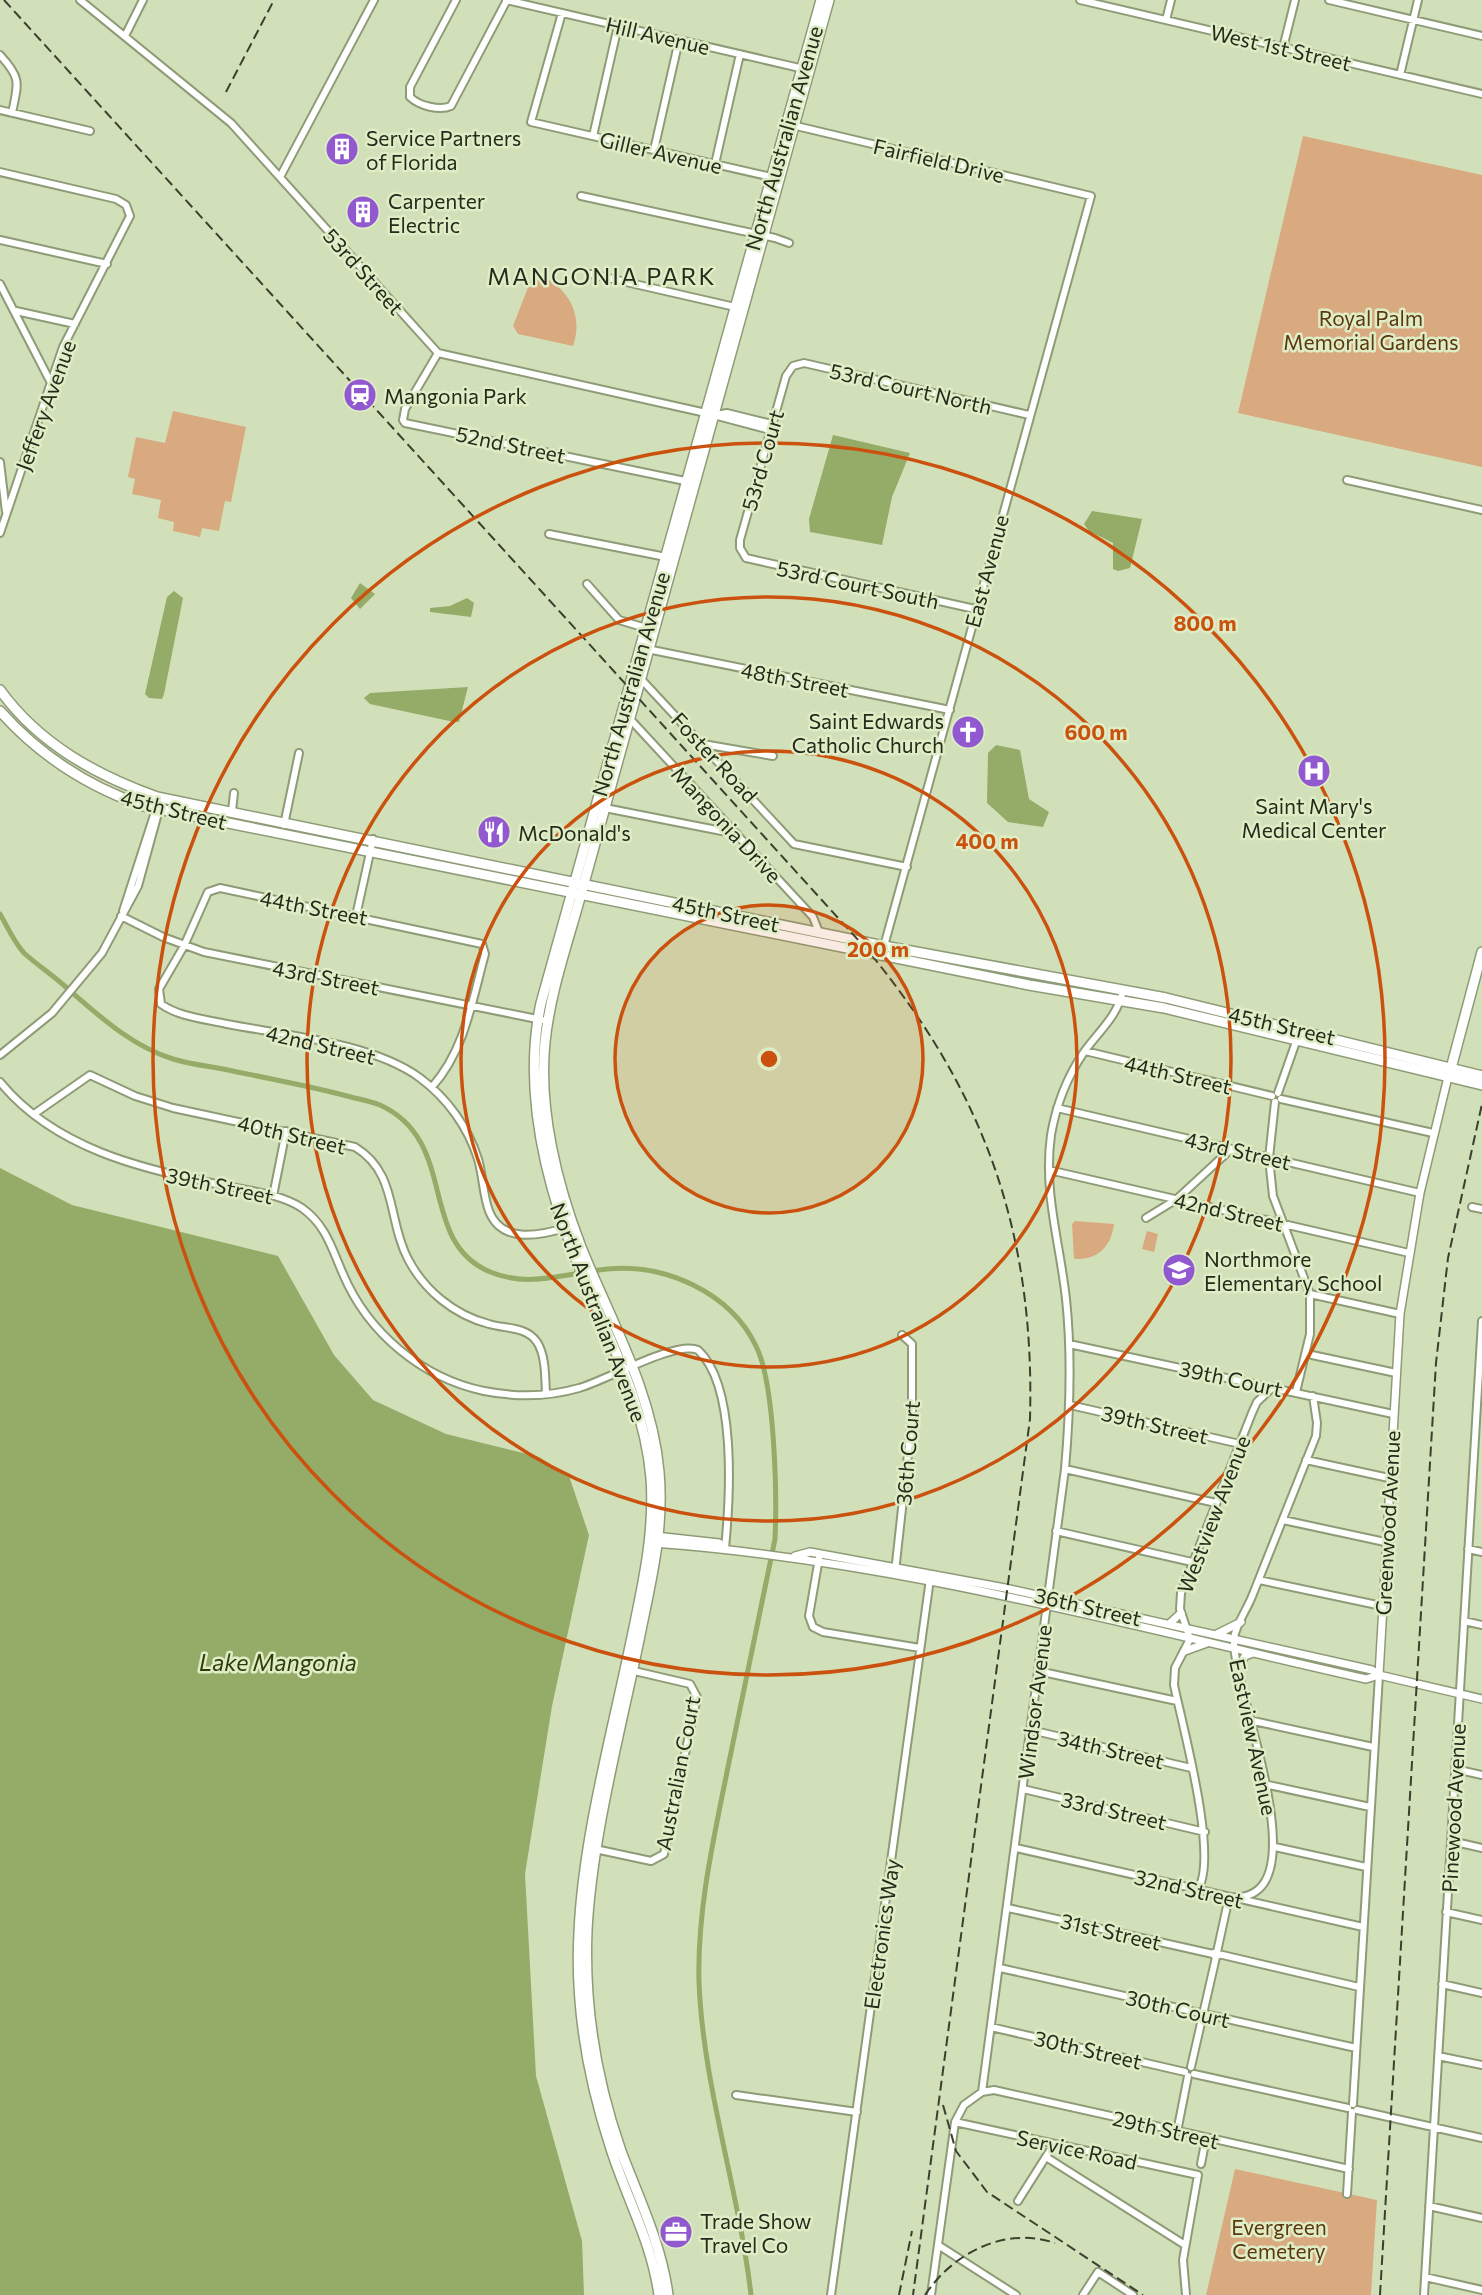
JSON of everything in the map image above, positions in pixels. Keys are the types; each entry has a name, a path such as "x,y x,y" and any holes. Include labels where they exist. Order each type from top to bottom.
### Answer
{"main road":[{"path":"821,0 822,15"},
{"path":"822,15 829,0"},
{"name":"North Australian Avenue","path":"659,2295 651,2254 611,2151 597,2104 585,2048 578,1959 580,1908 654,1539 652,1499 648,1458 629,1369 591,1284 550,1177 536,1098 534,1063 537,1020 577,893 822,15"},
{"name":"North Australian Avenue","path":"710,414 735,307 760,237"},
{"name":"North Australian Avenue","path":"645,648 646,628 663,583 666,557 691,482"},
{"name":"North Australian Avenue","path":"580,882 605,808 630,719 637,675"},
{"name":"45th Street","path":"0,690 26,720 70,755 110,779 157,797 1309,1031 1482,1085"},
{"name":"45th Street","path":"0,711 34,744 75,774 109,793 156,809 1029,985 1122,995 1297,1039 1449,1073 1482,1076"},
{"name":"North Australian Avenue","path":"569,1227 544,1087 548,1022 577,893"},
{"name":"Greenwood Avenue","path":"1449,1073 1482,952"},
{"name":"North Australian Avenue","path":"593,1849 587,1955 594,2045 621,2149 660,2251 668,2295"}],"street":[{"name":"53rd Street","path":"80,0 231,123 438,353"},
{"path":"125,36 143,0"},
{"path":"280,177 374,0"},
{"path":"456,0 410,87 410,97 416,103 440,109 451,106 507,0"},
{"name":"Hill Avenue","path":"507,0 807,69"},
{"name":"West 1st Street","path":"1080,0 1482,94"},
{"path":"1166,20 1171,0"},
{"path":"1283,48 1294,0"},
{"path":"1329,0 1482,36"},
{"path":"1400,75 1419,0"},
{"name":"Giller Avenue","path":"562,13 531,122 776,178"},
{"path":"593,136 618,26"},
{"path":"654,150 679,40"},
{"path":"715,164 740,54"},
{"path":"0,55 19,81 12,113"},
{"path":"0,110 90,131"},
{"name":"Fairfield Drive","path":"791,125 1091,196"},
{"name":"Jeffery Avenue","path":"0,172 116,198 126,205 129,220 75,324 51,383 0,533"},
{"path":"582,196 760,237"},
{"name":"East Avenue","path":"884,946 1091,196"},
{"path":"0,240 107,264"},
{"path":"591,274 735,307"},
{"path":"0,284 51,383"},
{"path":"16,311 75,324"},
{"path":"438,353 710,414 727,413 771,427"},
{"name":"52nd Street","path":"438,353 405,409 402,420 405,423 691,482"},
{"name":"53rd Court North","path":"793,366 804,363 1029,415"},
{"name":"53rd Court","path":"743,555 740,540 786,376 793,366"},
{"path":"0,462 7,514"},
{"path":"1348,480 1482,510"},
{"path":"549,534 666,557"},
{"name":"53rd Court South","path":"743,555 753,562 975,609"},
{"path":"587,584 619,620 646,628"},
{"name":"48th Street","path":"645,648 950,710"},
{"name":"Foster Road","path":"637,675 794,844 801,848 907,867"},
{"name":"Mangonia Drive","path":"630,719 813,917 819,932"},
{"path":"703,744 773,756"},
{"path":"282,834 299,753"},
{"path":"232,811 234,793"},
{"path":"0,1055 34,1030 60,1005 102,953 144,870 157,817 157,797"},
{"path":"605,808 739,835"},
{"path":"122,914 156,809"},
{"path":"356,916 373,839"},
{"path":"132,883 144,870"},
{"name":"44th Street","path":"184,946 211,890 220,888 479,941 485,954 471,1006"},
{"name":"43rd Street","path":"122,914 184,946 548,1022"},
{"name":"42nd Street","path":"184,946 158,993 159,1000 166,1007 195,1017 376,1055 406,1068 432,1087 452,1109 473,1145 488,1207 496,1222 520,1235 569,1227"},
{"name":"Windsor Avenue","path":"982,2092 1065,1469 1070,1405 1069,1344 1063,1278 1049,1198 1049,1170 1057,1108 1068,1079 1085,1051 1115,1013 1122,995"},
{"path":"432,1087 456,1055 471,1006"},
{"path":"1296,1392 1310,1334 1310,1294 1280,1223 1273,1196 1269,1158 1277,1098 1297,1039"},
{"name":"44th Street","path":"1085,1051 1433,1133"},
{"name":"Greenwood Avenue","path":"1347,2194 1400,1314 1420,1193 1449,1073"},
{"name":"40th Street","path":"34,1114 83,1077 90,1075 156,1104 346,1144 373,1160 387,1183 402,1246 420,1278 442,1300 468,1316 531,1336 541,1351 547,1394"},
{"name":"39th Street","path":"0,1082 34,1114 85,1146 160,1173 273,1196 300,1206 317,1221 328,1236 357,1302 378,1330 413,1360 447,1379 483,1391 547,1394 578,1388 629,1369"},
{"name":"43rd Street","path":"1057,1108 1420,1193"},
{"path":"273,1196 286,1131"},
{"path":"1146,1218 1177,1199 1231,1149"},
{"name":"42nd Street","path":"1049,1170 1409,1253"},
{"path":"1472,1207 1482,1209"},
{"path":"1310,1294 1400,1314"},
{"name":"Pinewood Avenue","path":"1424,2295 1482,1321"},
{"name":"36th Court","path":"895,1570 913,1405 912,1344 902,1335"},
{"name":"39th Court","path":"1069,1344 1393,1414"},
{"path":"629,1369 688,1347 700,1352 709,1365 718,1388 727,1450 729,1499 725,1548"},
{"path":"1312,1355 1396,1373"},
{"name":"Westview Avenue","path":"1197,1889 1203,1880 1205,1832 1173,1677 1190,1639 1189,1629 1181,1613 1180,1597 1257,1402 1273,1387"},
{"name":"Eastview Avenue","path":"1229,1897 1248,1897 1261,1888 1268,1878 1275,1847 1234,1639 1317,1431 1313,1396"},
{"name":"39th Street","path":"1070,1405 1240,1444"},
{"path":"1306,1460 1389,1478"},
{"path":"1065,1469 1216,1503"},
{"path":"1472,1477 1482,1479"},
{"path":"1283,1520 1385,1542"},
{"path":"1056,1531 1192,1562"},
{"name":"36th Street","path":"654,1539 719,1543 725,1548 819,1558 930,1576 1169,1624 1372,1670 1379,1675 1482,1699"},
{"path":"1468,1549 1482,1552"},
{"path":"819,1558 809,1616 813,1626 823,1632 920,1648"},
{"name":"Electronics Way","path":"831,2295 930,1576"},
{"path":"1259,1580 1382,1606"},
{"name":"36th Street","path":"1047,1601 1190,1639 1366,1679 1379,1675"},
{"path":"1169,1624 1181,1613"},
{"path":"1464,1621 1482,1625"},
{"path":"1215,1635 1241,1622"},
{"path":"1185,1651 1208,1643"},
{"path":"1240,1666 1246,1656 1253,1653"},
{"name":"Australian Court","path":"593,1849 651,1861 662,1857 692,1722 697,1697 693,1686 629,1670"},
{"path":"1038,1671 1177,1701"},
{"path":"1250,1720 1373,1746"},
{"name":"34th Street","path":"1031,1730 1191,1768"},
{"path":"1455,1769 1482,1775"},
{"path":"1264,1784 1370,1807"},
{"name":"33rd Street","path":"1023,1789 1205,1832"},
{"path":"1451,1840 1482,1847"},
{"path":"1275,1847 1366,1867"},
{"name":"32nd Street","path":"1016,1849 1363,1927"},
{"path":"1177,2132 1229,1897"},
{"name":"31st Street","path":"1008,1908 1359,1987"},
{"path":"1446,1912 1482,1920"},
{"name":"30th Court","path":"1000,1968 1356,2048"},
{"path":"1442,1984 1482,1993"},
{"name":"30th Street","path":"991,2027 1482,2138"},
{"path":"1438,2056 1482,2065"},
{"name":"29th Street","path":"982,2092 994,2090 1349,2169"},
{"path":"931,2295 955,2122 964,2105 982,2092"},
{"path":"736,2095 857,2112"},
{"name":"Service Road","path":"955,2122 1198,2175 1185,2245"},
{"path":"1201,2164 1206,2138"},
{"path":"1018,2202 1055,2144"},
{"path":"1046,2157 1185,2245 1182,2268 1186,2295"},
{"path":"1429,2206 1482,2218"},
{"path":"938,2245 1016,2295"},
{"path":"1083,2295 1098,2272 1133,2295"},
{"path":"1425,2277 1482,2290"}],"green space":[{"name":"Royal Palm Memorial Gardens","path":"1303,136 1482,175 1482,467 1238,413"},
{"path":"534,272 555,284 570,301 576,322 573,346 518,334 513,326"},
{"path":"173,411 246,427 231,502 225,501 219,531 202,528 200,537 173,531 174,522 158,518 161,500 132,494 135,479 128,477 136,437 165,443"},
{"path":"1075,1221 1114,1224 1110,1239 1102,1250 1090,1257 1074,1259 1072,1224"},
{"path":"1147,1231 1158,1234 1154,1252 1142,1249"},
{"name":"Evergreen Cemetery","path":"1235,2169 1377,2200 1371,2295 1206,2295"}],"water":[{"path":"833,435 910,453 892,497 882,545 810,532 809,519"},
{"path":"1092,511 1142,519 1130,568 1118,571 1113,569 1113,543 1089,531 1084,524"},
{"path":"360,583 375,594 360,609 351,598"},
{"path":"174,591 183,598 164,694 162,699 149,698 145,694 167,597"},
{"path":"467,598 474,603 471,617 430,612 430,608 450,606"},
{"path":"468,687 459,722 370,704 364,698 370,693"},
{"path":"996,745 1020,750 1029,799 1049,812 1043,827 1008,822 987,803 988,753"},
{"name":"Lake Mangonia","path":"0,1168 72,1205 278,1256 334,1355 373,1400 446,1434 539,1457 569,1476 589,1535 552,1706 525,1874 536,2076 582,2241 584,2295 0,2295"}],"waterway":[{"path":"0,914 24,953 112,1026 141,1045 179,1061 372,1102 404,1121 420,1142 430,1165 452,1237 466,1256 488,1271 517,1279 629,1268 672,1276 712,1296 730,1310 756,1346 771,1412 776,1496 775,1539 712,1847 699,1955 707,2060 751,2295"}],"railway":[{"path":"4,0 869,952 910,1005 944,1059 973,1114 995,1170 1012,1228 1023,1288 1029,1352 1030,1419 913,2295"},
{"path":"226,92 274,0"},
{"path":"1380,2295 1436,1363 1448,1258 1482,1104"},
{"path":"943,2105 956,2151 987,2192 1143,2295"},
{"path":"899,2295 912,2231"},
{"path":"925,2295 950,2267 982,2247 1018,2238 1055,2243"}],"place":[{"name":"Service Partners of Florida","path":"342,149"},
{"name":"Carpenter Electric","path":"363,212"},
{"name":"Mangonia Park","path":"360,395"},
{"name":"Saint Edwards Catholic Church","path":"968,732"},
{"name":"Saint Mary's Medical Center","path":"1314,771"},
{"name":"McDonald's","path":"494,832"},
{"name":"Northmore Elementary School","path":"1179,1270"},
{"name":"Trade Show Travel Co","path":"676,2232"}],"district":[{"name":"MANGONIA PARK","path":"602,275"}]}
